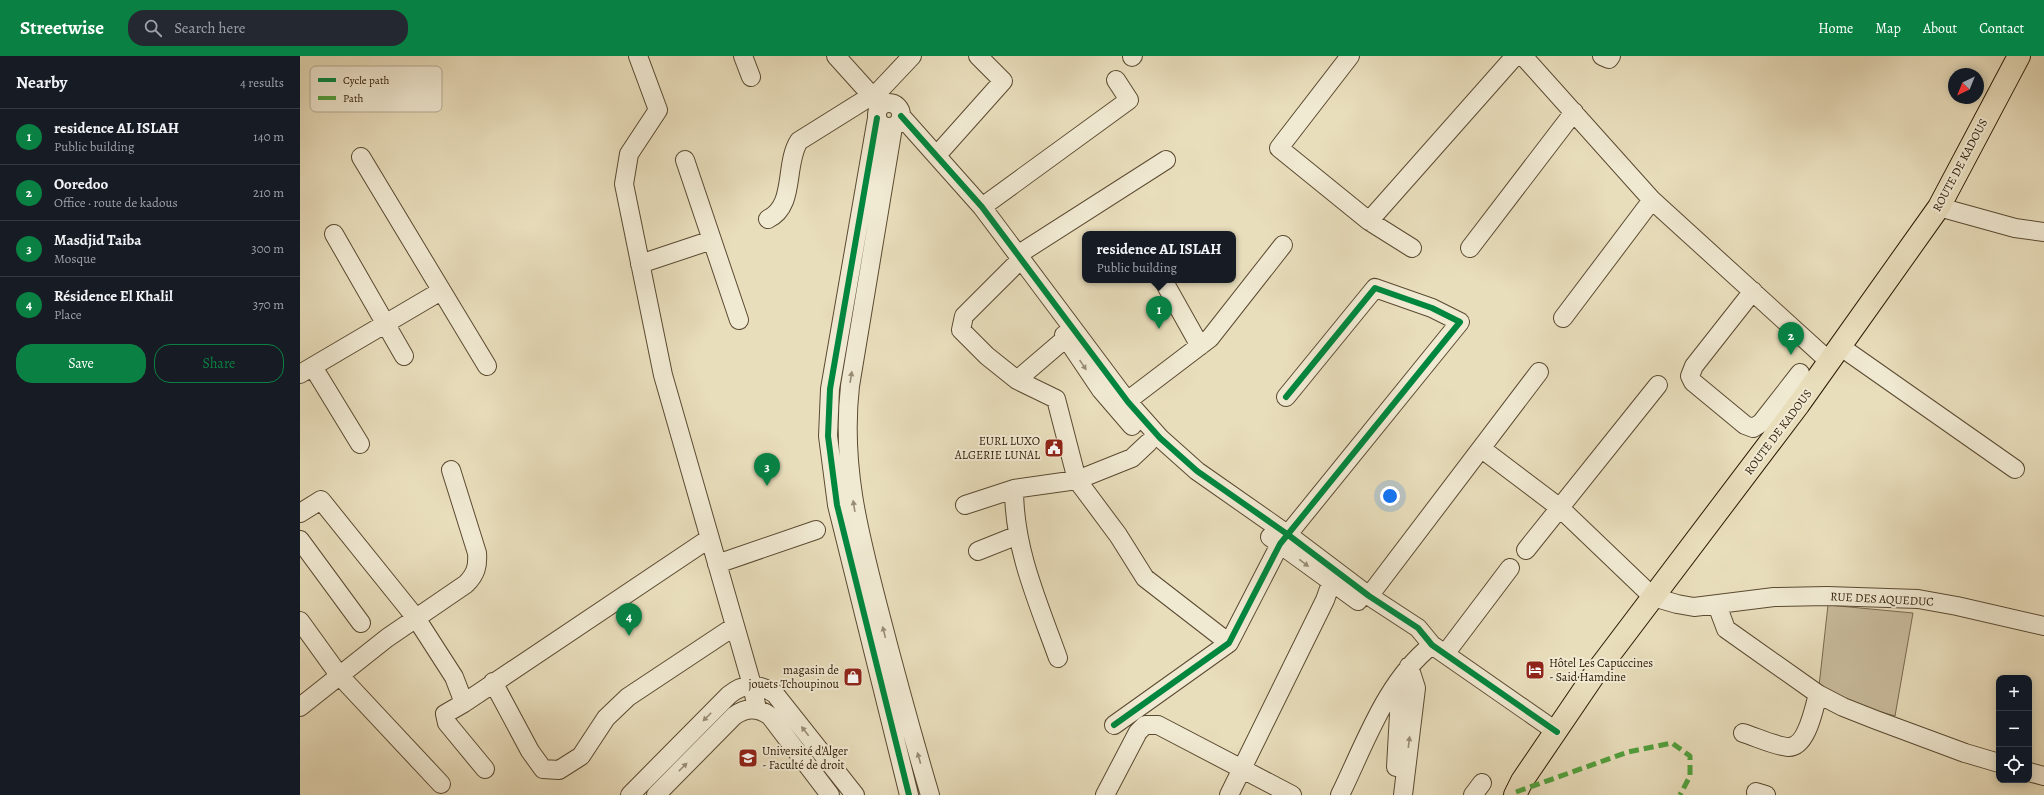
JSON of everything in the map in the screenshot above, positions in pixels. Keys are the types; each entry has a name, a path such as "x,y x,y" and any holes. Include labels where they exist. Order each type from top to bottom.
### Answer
{"main road":[{"name":"ROUTE DE KADOUS","path":"1515,795 1522,781 1557,732 1594,675 1835,355 1939,207 2018,56"}],"street":[{"path":"638,56 658,110 629,154 624,184 663,375 752,685 757,709"},
{"path":"743,56 751,77"},
{"path":"836,56 886,110 1016,260 1148,443 1194,482 1418,628 1439,650"},
{"path":"849,56 886,110 937,155 982,207 1084,367 1122,405 1192,467 1283,539 1331,583 1412,638 1439,650 1557,732"},
{"path":"909,795 837,505 828,436 830,389 886,110 912,56"},
{"path":"937,155 1003,81 978,56"},
{"path":"1350,56 1278,148 1369,221 1412,248"},
{"path":"1369,221 1515,56"},
{"path":"1523,56 1652,200 1753,291 1835,355 2015,469"},
{"path":"1602,56 1608,59 1611,56"},
{"path":"982,207 1129,100 1116,80"},
{"path":"768,219 778,213 784,203 793,153 799,141 886,110"},
{"path":"886,110 850,386 847,441 857,527 900,695 930,795"},
{"path":"1470,248 1574,112"},
{"path":"361,158 487,366"},
{"path":"685,160 739,320"},
{"path":"1166,160 1016,260 964,316 961,330 987,356 1017,380 1056,399 1077,480 1118,535 1145,578 1230,643"},
{"path":"1562,318 1652,200"},
{"path":"1939,207 2015,228 2044,232"},
{"path":"334,234 404,356"},
{"path":"640,264 712,240"},
{"path":"1122,405 1200,346 1218,329 1283,245"},
{"path":"1165,283 1200,346"},
{"path":"1114,724 1230,643 1283,539 1460,322 1432,308 1375,288 1286,397"},
{"path":"1753,291 1694,366 1690,376 1693,382 1745,425 1753,428 1761,423 1800,373"},
{"path":"360,444 307,370 441,292"},
{"path":"1017,380 1066,338"},
{"path":"1370,596 1539,372"},
{"path":"1526,550 1658,385"},
{"path":"965,505 1014,489 1077,480 1132,458 1148,443"},
{"path":"1482,449 1560,508 1653,597"},
{"path":"300,707 324,690 340,674 416,618 466,584 476,573 478,563 477,552 451,470"},
{"path":"1014,489 1014,506 1023,562 1058,658"},
{"path":"300,513 321,500 416,618 454,677 464,703"},
{"path":"717,564 816,530"},
{"path":"978,551 1018,535"},
{"path":"485,770 447,723 445,714 464,703 492,682 710,538"},
{"path":"300,540 361,623"},
{"path":"1340,795 1391,691 1406,670 1439,650 1510,568"},
{"path":"1229,795 1325,600 1331,583"},
{"name":"RUE DES AQUEDUC","path":"1653,597 1688,606 1717,605 1774,597 1827,596 1918,599 1957,606 2044,626"},
{"path":"1717,605 1726,629 1818,694 1843,708 1869,718 1996,762"},
{"path":"300,621 340,674 441,784"},
{"path":"492,682 530,751 543,769 559,770 580,756 606,718 628,697 735,626"},
{"path":"1394,795 1398,717 1406,670"},
{"path":"1403,795 1416,688 1406,670"},
{"path":"630,795 729,695 740,688 752,685 760,686 775,694 855,795"},
{"path":"1743,733 1788,747 1798,744 1805,736 1818,694"},
{"path":"656,795 734,716 746,709 757,709 770,716 830,795"},
{"path":"1105,795 1138,732 1145,725 1158,725 1241,770 1292,795"},
{"path":"2032,773 2044,776"}],"shaded area":[{"path":"1828,605 1913,613 1895,716 1846,702 1819,686"}],"marked path":[{"path":"1516,792 1628,752 1672,743 1690,756 1690,776 1680,795"}],"cycle path":[{"path":"901,116 982,207 1128,402 1160,438 1197,471 1287,534 1369,596 1418,628 1432,645 1557,732"},
{"path":"877,118 830,389 828,436 837,505 909,795"},
{"path":"1114,725 1229,643 1280,544 1460,322 1432,308 1375,288 1286,397"}],"place":[{"name":"residence AL ISLAH","path":"1159,329"},
{"name":"Ooredoo","path":"1791,355"},
{"name":"EURL LUXO ALGERIE LUNAL","path":"1054,448"},
{"name":"Masdjid Taiba","path":"767,486"},
{"name":"Résidence El Khalil","path":"629,636"},
{"name":"Hôtel Les Capuccines - Said Hamdine","path":"1535,670"},
{"name":"magasin de jouets Tchoupinou","path":"853,677"},
{"name":"Université d'Alger - Faculté de droit","path":"748,758"}]}
